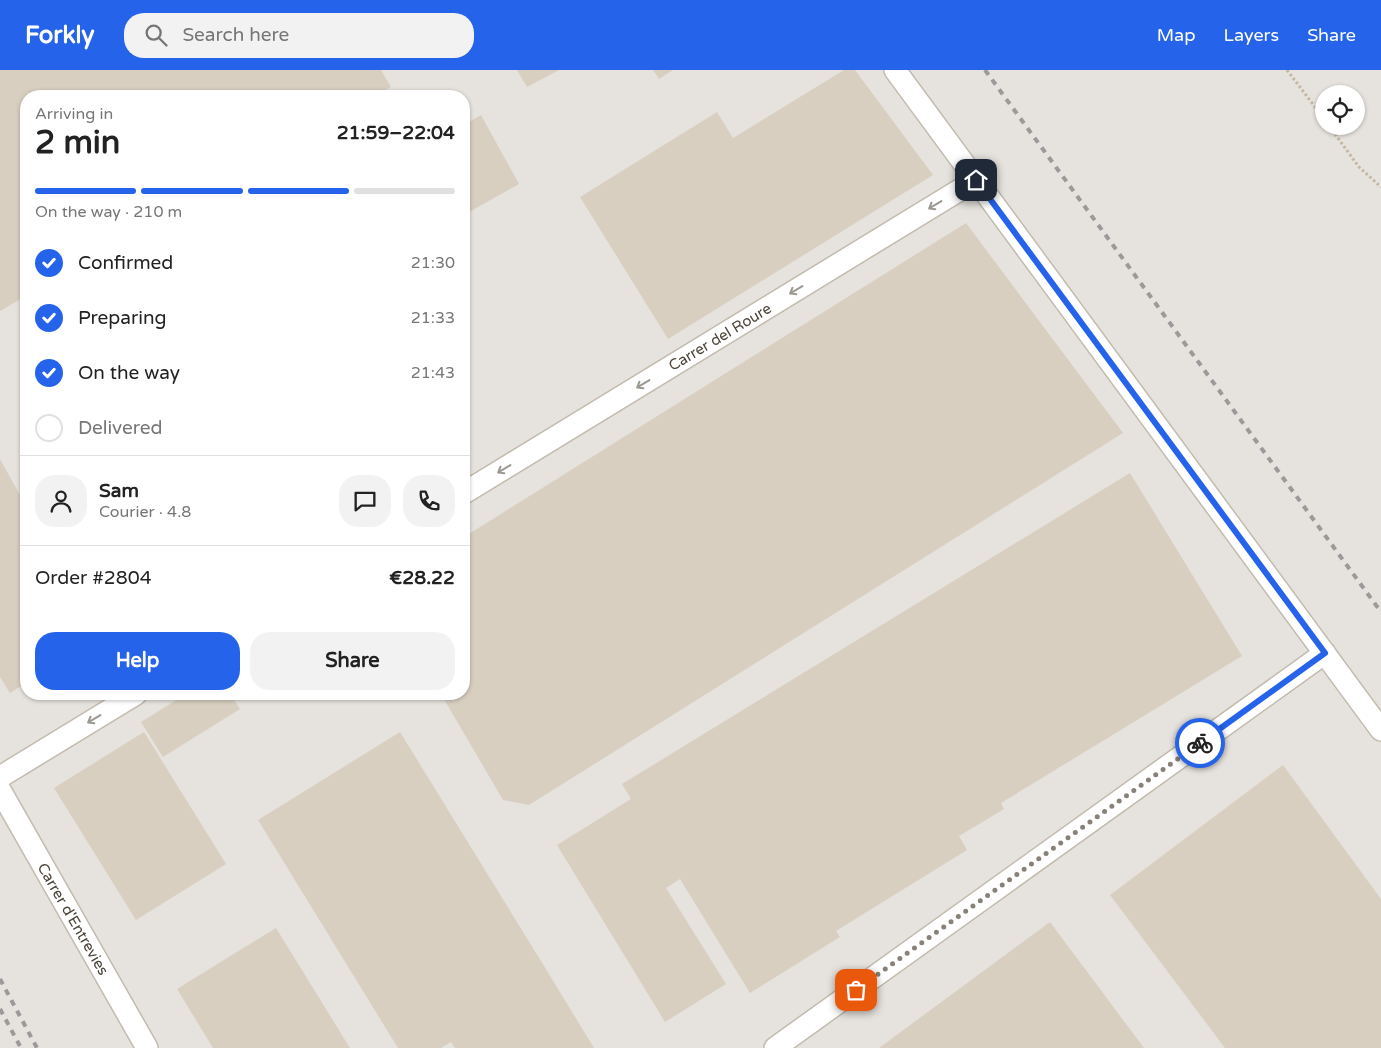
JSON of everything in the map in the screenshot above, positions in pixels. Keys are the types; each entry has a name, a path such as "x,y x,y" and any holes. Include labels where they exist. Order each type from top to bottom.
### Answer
{"street":[{"path":"895,70 1381,730"},
{"name":"Carrer del Roure","path":"470,489 976,180"},
{"path":"775,1048 1325,653"},
{"path":"0,777 126,700"},
{"name":"Carrer d'Entrevies","path":"0,790 147,1048"}],"path":[{"path":"1287,70 1315,107"},
{"path":"1336,135 1359,167 1381,187"}],"shaded area":[{"path":"0,70 1381,70 1381,1048 0,1048"}],"building":[{"path":"0,70 381,70 391,87 386,90 20,90 20,299 0,311"},
{"path":"517,70 559,70 527,87"},
{"path":"653,70 673,70 659,79"},
{"path":"844,70 855,70 933,175 668,339 580,197 717,112 733,138"},
{"path":"481,115 519,184 470,212 470,121"},
{"path":"966,223 1123,433 529,805 503,800 445,700 470,700 470,533"},
{"path":"0,459 20,495 20,687 10,693 0,677"},
{"path":"1130,473 1242,656 1001,803 1004,809 959,836 967,850 836,931 840,937 750,993 680,879 666,888 726,984 665,1022 557,845 631,799 622,784"},
{"path":"176,700 234,700 240,709 163,757 141,722"},
{"path":"144,732 226,864 136,920 54,788"},
{"path":"400,732 594,1048 455,1048 451,1042 441,1048 398,1048 258,820"},
{"path":"1283,765 1381,899 1381,1048 1225,1048 1110,895"},
{"path":"1050,922 1144,1048 879,1048"},
{"path":"276,928 350,1048 213,1048 177,989"}],"railway":[{"path":"985,70 1381,612"},
{"path":"0,979 37,1048"},
{"path":"0,1009 21,1048"}],"way so far":[{"path":"856,990 1200,743"}],"route":[{"path":"976,180 1325,653 1200,743"}]}
